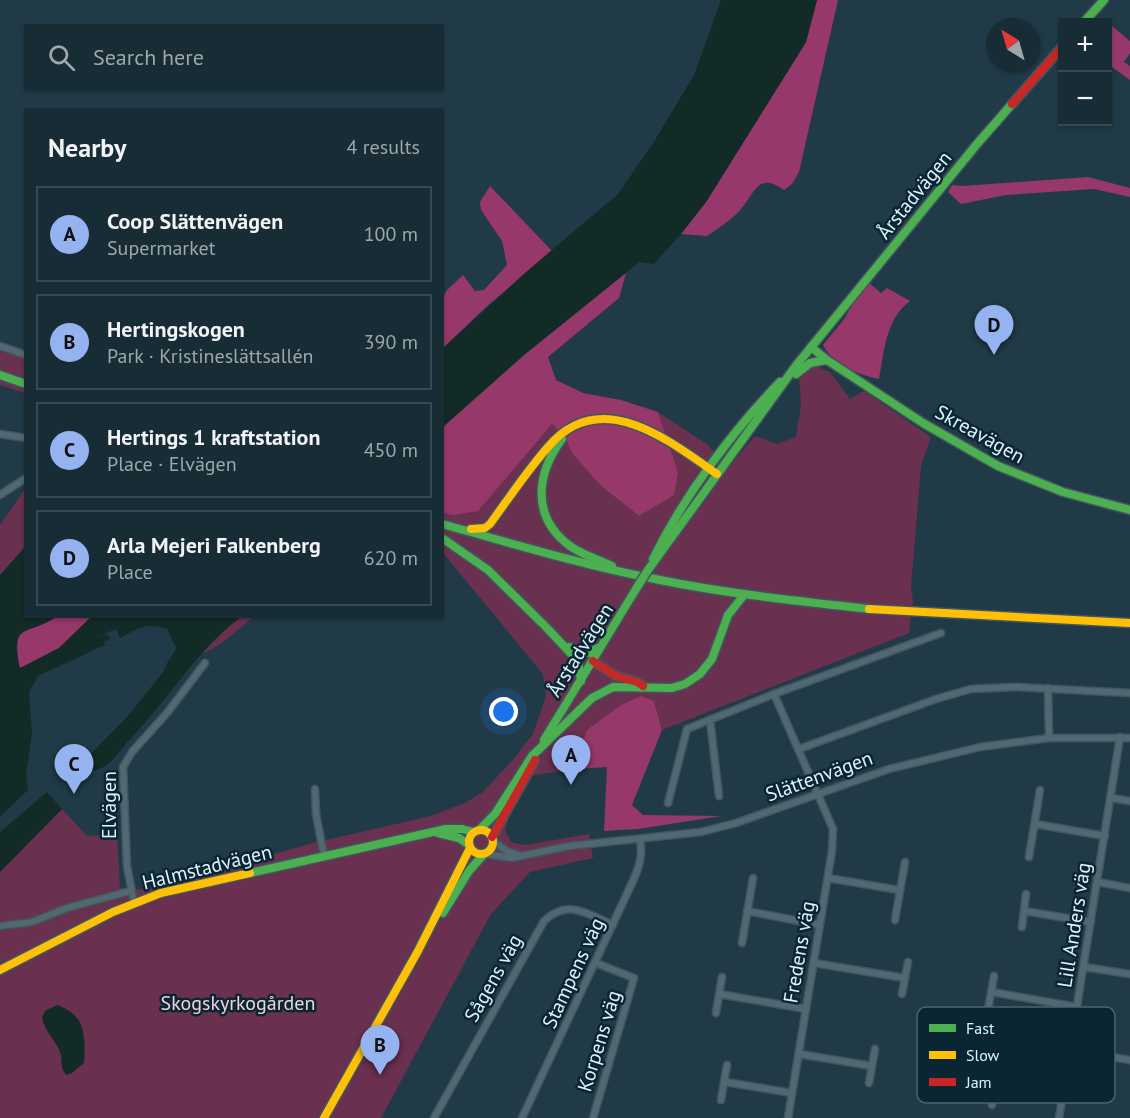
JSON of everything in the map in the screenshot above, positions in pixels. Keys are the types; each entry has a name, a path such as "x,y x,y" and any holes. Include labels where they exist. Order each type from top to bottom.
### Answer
{"main road":[{"path":"1088,18 1104,0"},
{"name":"Årstadvägen","path":"476,831 495,814 521,771 540,746 648,570 668,532 752,413 795,367 977,144 1058,52"},
{"name":"Skreavägen","path":"811,348 963,447 1002,468 1082,499 1130,510"},
{"path":"771,403 807,363 814,360 827,360"},
{"name":"Årstadvägen","path":"713,471 771,403 795,367"},
{"path":"0,375 24,383"},
{"path":"445,524 475,530 490,524 549,445 582,422 597,419 631,421 656,433 713,471"},
{"path":"567,432 548,458 541,479 541,498 547,519 553,530 568,545 623,572"},
{"path":"445,524 562,558 693,587 744,595 872,609 1130,623"},
{"path":"444,539 488,570 561,642 578,661 581,681"},
{"path":"540,746 560,730 582,706 602,691 613,687 672,688 685,684 700,674 712,659 728,615 744,595"},
{"path":"561,642 576,651 590,654 609,635"},
{"path":"593,661 616,676 637,682 644,687"},
{"name":"Årstadvägen","path":"493,839 540,746"},
{"name":"Halmstadvägen","path":"0,970 134,903 171,891 434,832 455,829 476,831"},
{"path":"418,951 469,871 491,849 493,839 487,831 476,831 469,841 470,847 476,854 485,854"},
{"name":"Halmstadvägen","path":"434,832 459,838 470,847"},
{"path":"324,1118 418,951 470,847"}],"street":[{"path":"0,346 24,354"},
{"path":"0,434 24,438"},
{"path":"0,495 24,479"},
{"path":"668,803 687,729 774,694 942,633"},
{"name":"Elvägen","path":"134,903 130,891 124,834 123,767 132,752 167,713 205,663"},
{"path":"799,749 957,692 999,687 1130,693"},
{"path":"1048,688 1049,738"},
{"name":"Fredens väg","path":"774,694 833,829 828,878 788,1118"},
{"path":"710,720 719,796"},
{"name":"Slättenvägen","path":"485,854 512,858 569,846 701,832 736,823 889,769 980,747 1049,738 1130,738"},
{"name":"Lill Anders väg","path":"1077,1007 1120,738"},
{"path":"315,789 316,814 324,856"},
{"path":"1029,858 1040,790"},
{"path":"1111,798 1130,801"},
{"path":"1035,824 1105,836"},
{"path":"493,839 507,851 520,855"},
{"name":"Stampens väg","path":"522,1118 640,866 642,853 639,839"},
{"path":"895,920 904,862"},
{"path":"742,943 753,878"},
{"path":"828,878 899,890"},
{"path":"1098,882 1130,888"},
{"path":"0,926 32,922 67,908 130,891"},
{"path":"1022,927 1026,894"},
{"name":"Sågens väg","path":"434,1118 544,921 560,910 572,908 613,925"},
{"path":"747,911 820,925"},
{"path":"1024,911 1091,922"},
{"path":"902,994 908,962"},
{"name":"Korpens väg","path":"593,1118 634,978 596,963"},
{"path":"814,963 905,978"},
{"path":"1084,966 1130,974"},
{"path":"989,1007 994,976"},
{"path":"716,1013 722,977"},
{"path":"992,992 1077,1007"},
{"path":"719,994 806,1009"},
{"path":"869,1083 875,1049"},
{"path":"799,1054 872,1066"},
{"path":"1115,1058 1130,1060"},
{"path":"721,1100 727,1065"},
{"path":"724,1082 792,1093"},
{"name":"Lill Anders väg","path":"1059,1118 1061,1103"}],"green space":[{"path":"0,346 24,356 24,393 0,385"},
{"name":"Skogskyrkogården","path":"813,365 830,372 850,399 864,391 931,437 921,466 909,633 662,730 654,701 588,730 574,769 529,776 508,818 505,830 511,842 525,845 589,834 593,858 530,872 491,914 381,1118 0,1118 0,872 62,809 87,836 117,834 120,888 145,890 313,843 431,816 467,802 483,792 533,734 546,696 543,674 444,554 444,513 453,515 535,443 552,424 565,438 572,453 600,485 639,516 673,495 678,472 658,412 708,445 727,469 755,436 777,444 796,437 801,405 799,377"},
{"path":"24,490 24,548 0,575 0,525"},
{"path":"240,618 253,618 220,644 197,656 224,629"}],"shaded area":[{"path":"721,0 817,0 806,42 706,202 681,234 654,264 639,262 524,355 444,426 444,347 526,272 618,194 655,140 694,75"},
{"path":"817,0 838,0 799,172 792,184 784,190 768,183 758,186 737,213 707,236 681,234 706,202 806,42"},
{"path":"1112,26 1130,41 1130,53 1124,62 1130,66 1130,80 1112,67"},
{"path":"1088,177 1130,188 1130,197 1094,189 1006,195 961,204 948,192 952,185"},
{"path":"490,186 552,251 486,307 444,347 444,296 446,291 463,275 475,291 484,290 507,265 502,241 481,210 480,202"},
{"path":"626,273 619,298 548,357 556,380 583,393 621,400 658,412 678,472 674,495 639,516 600,485 572,453 565,438 552,424 478,511 453,515 444,513 444,425 524,355"},
{"path":"868,282 881,293 887,288 910,301 896,317 887,336 879,379 847,368 833,358 823,345 845,318 855,298"},
{"path":"24,548 24,618 54,618 23,632 19,637 17,653 20,668 59,648 90,618 240,618 197,659 114,759 99,769 71,774 127,717 164,671 176,648 167,629 148,626 120,638 116,629 95,638 108,634 110,639 104,642 105,645 38,676 29,692 32,734 26,774 28,790 0,817 0,575"},
{"path":"54,618 90,618 59,648 20,669 18,643 20,636 23,632"},
{"path":"641,696 654,701 662,730 632,805 643,815 721,816 638,829 604,831 607,767 574,769 587,730 621,705"},
{"path":"47,792 62,809 0,872 0,832"},
{"path":"58,1005 79,1020 84,1038 84,1063 66,1075 60,1052 45,1027 42,1017 46,1010"}],"traffic: fast":[{"path":"1088,18 1104,0"},
{"path":"648,570 795,367 1012,104"},
{"path":"811,347 923,423 998,466 1063,492 1130,510"},
{"path":"796,374 810,363 826,360"},
{"path":"0,375 24,383"},
{"path":"653,559 679,512 710,466 744,422 780,382"},
{"path":"562,439 547,466 543,481 543,509 557,535 570,546 612,566"},
{"path":"444,525 577,561 660,580 738,593 869,609"},
{"path":"444,539 488,570 546,627 578,661 581,681"},
{"path":"636,589 648,570"},
{"path":"544,740 636,589"},
{"path":"479,830 495,814 532,756 592,698 613,687 672,688 685,684 700,674 712,659 728,615 744,595"},
{"path":"569,647 588,653 598,648"},
{"path":"250,873 446,829 473,832"},
{"path":"438,833 459,838 469,845"},
{"path":"443,913 469,871 484,854"}],"traffic: slow":[{"path":"471,529 485,528 490,524 548,447 568,429 589,420 611,419 634,424 656,434 717,474"},
{"path":"869,609 1130,623"},
{"path":"481,830 490,833 493,842 490,851 481,854 472,851 469,842 472,833 481,830"},
{"path":"324,1118 418,951 470,848"},
{"path":"0,970 113,912 161,893 250,873"}],"traffic: jam":[{"path":"1012,104 1058,52"},
{"path":"593,661 616,676 643,686"},
{"path":"492,837 535,760"}],"place":[{"name":"Arla Mejeri Falkenberg","path":"994,355"},
{"name":"Coop Slättenvägen","path":"571,785"},
{"name":"Hertings 1 kraftstation","path":"74,794"},
{"name":"Hertingskogen","path":"380,1075"}]}
